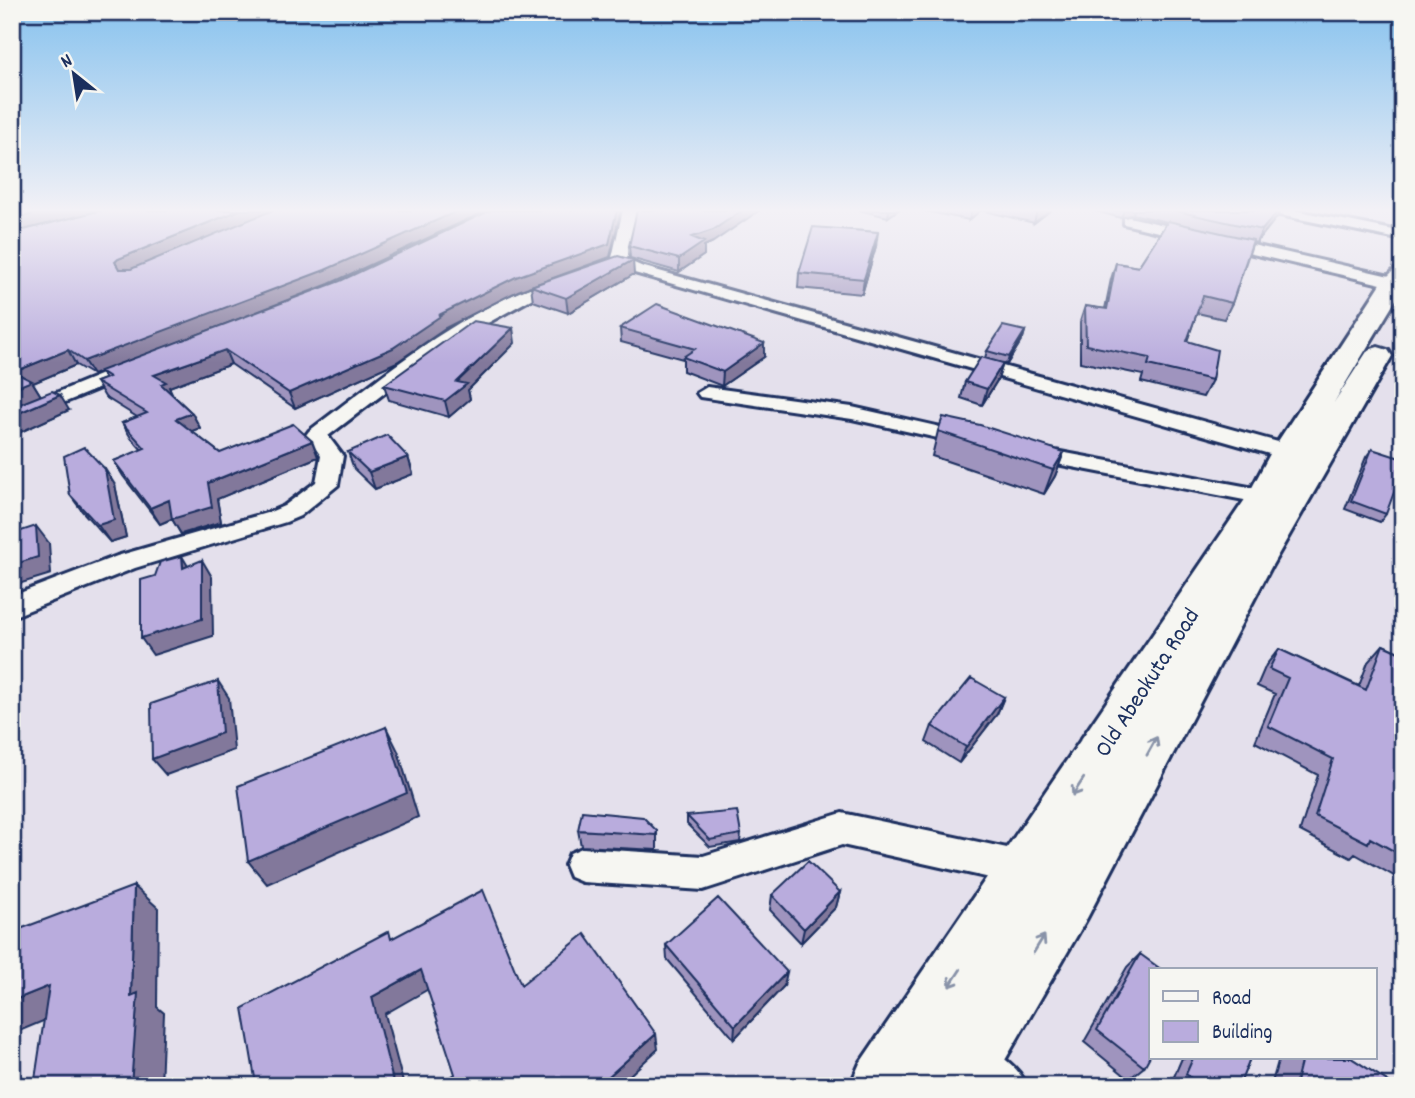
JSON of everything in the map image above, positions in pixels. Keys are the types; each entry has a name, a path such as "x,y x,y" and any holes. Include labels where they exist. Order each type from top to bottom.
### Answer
{"highway":[{"name":"Old Abeokuta Road","path":"883,1086 1265,497 1288,452 1400,292"},
{"name":"Old Abeokuta Road","path":"960,1073 1066,900 1251,567 1351,404 1385,343 1400,292"}],"street":[{"path":"1283,261 1400,292"},
{"path":"12,607 127,562 292,511 327,485 332,456 316,435 440,342 525,296 620,262 674,280 1288,452"},
{"path":"12,418 144,363"},
{"path":"707,393 852,413 985,443"},
{"path":"1012,449 1265,497"},
{"path":"582,865 703,873 842,830 1026,869"},
{"path":"960,1073 1006,1086"}],"building":[{"path":"12,261 116,261 119,269 131,269 150,261 345,261 84,361 68,350 14,372 32,381 12,389"},
{"path":"382,261 560,261 516,277 439,315 442,315 393,348 289,393 225,350 154,375 166,382 161,384 192,413 176,419 220,453 293,424 312,441 208,483 212,507 172,519 169,500 150,508 114,461 145,448 122,423 147,413 96,382 109,377 100,371 340,281"},
{"path":"603,261 631,261 566,298 531,286"},
{"path":"803,261 869,261 864,279 799,273"},
{"path":"1142,261 1246,261 1232,303 1203,296 1187,341 1217,350 1212,380 1148,365 1150,358 1086,345 1085,306 1107,309 1116,263 1138,267"},
{"path":"657,304 764,343 723,372 683,357 695,349 620,328"},
{"path":"473,321 513,328 457,382 467,384 445,401 384,385"},
{"path":"1003,326 1025,331 1009,357 987,351"},
{"path":"981,357 1003,363 987,389 965,382"},
{"path":"52,391 60,395 12,416 12,407"},
{"path":"943,417 980,425 1064,452 1053,470 938,431"},
{"path":"387,435 408,457 369,472 348,452"},
{"path":"84,447 105,469 114,520 98,525 70,495 64,456"},
{"path":"1372,449 1403,459 1403,468 1386,514 1351,501"},
{"path":"36,526 38,557 12,565 12,534"},
{"path":"182,556 183,568 202,560 202,619 141,638 141,580 155,576 160,562"},
{"path":"1383,645 1403,654 1403,856 1370,838 1368,843 1315,816 1333,759 1268,726 1288,678 1269,669 1279,649 1366,690"},
{"path":"971,678 1004,697 966,747 932,726"},
{"path":"218,681 222,733 152,759 151,704"},
{"path":"386,727 407,793 248,861 238,786"},
{"path":"582,811 643,817 657,831 656,835 578,830"},
{"path":"737,811 741,834 710,840 687,816"},
{"path":"808,861 840,892 804,929 772,895"},
{"path":"134,886 131,996 138,993 131,1086 34,1086 49,986 12,1001 12,932"},
{"path":"483,890 521,985 585,934 656,1034 600,1084 596,1079 586,1086 438,1086 455,1074 421,970 372,997 393,1081 385,1086 253,1086 256,1084 243,1008 389,931 391,939"},
{"path":"718,898 787,972 735,1026 666,945"},
{"path":"1140,954 1159,968 1149,968 1149,1058 1144,1067 1097,1030"},
{"path":"1192,1060 1249,1060 1239,1086 1201,1086 1186,1074"},
{"path":"1302,1060 1354,1060 1395,1086 1295,1086"}]}
